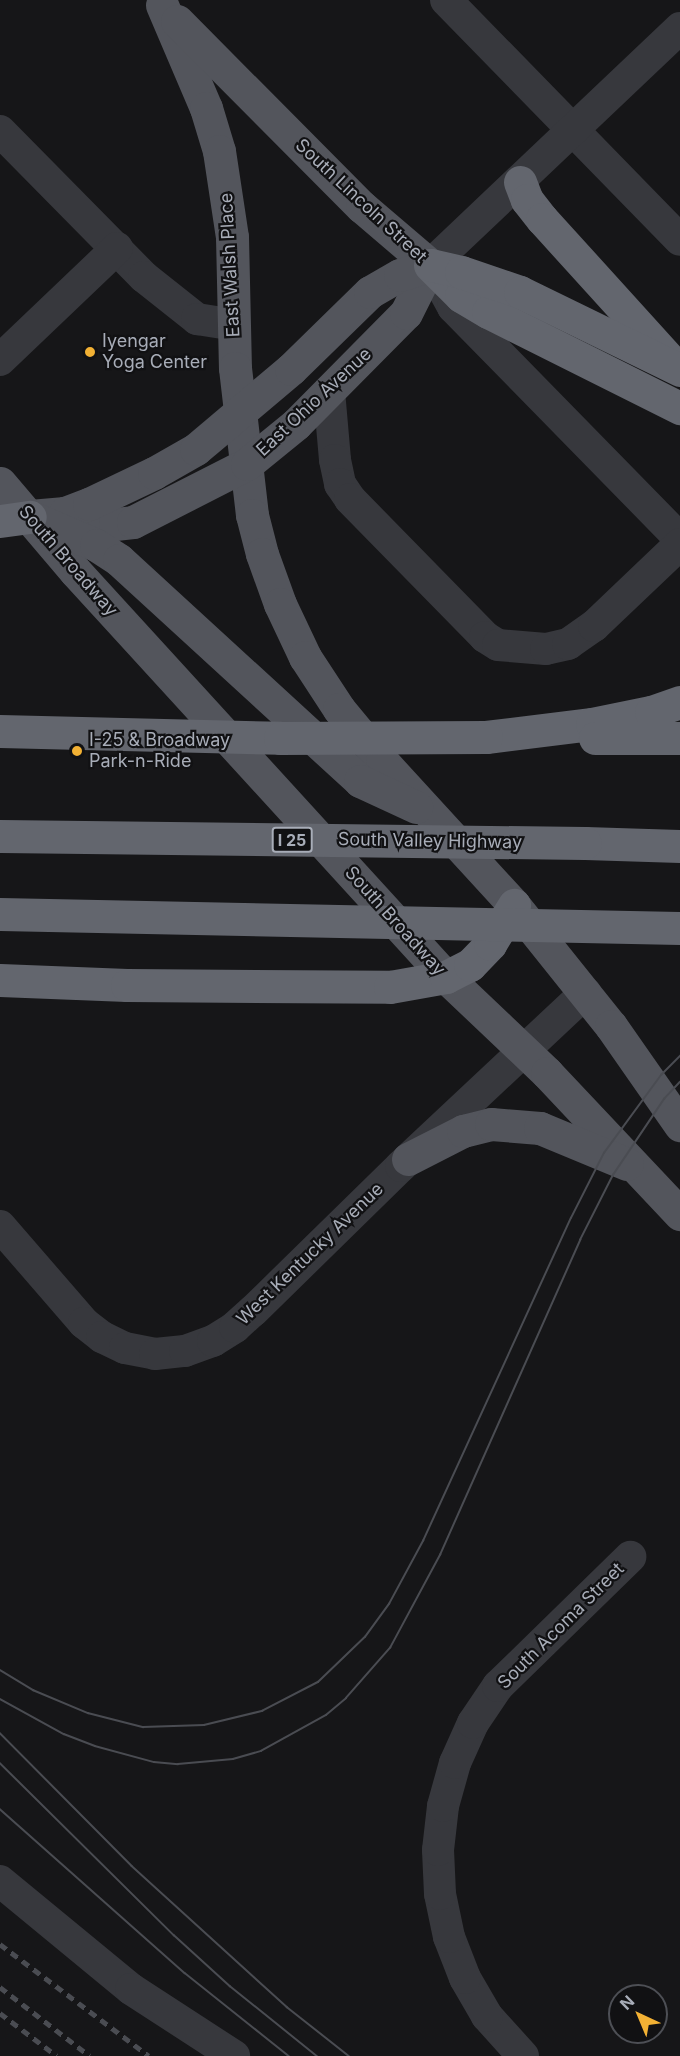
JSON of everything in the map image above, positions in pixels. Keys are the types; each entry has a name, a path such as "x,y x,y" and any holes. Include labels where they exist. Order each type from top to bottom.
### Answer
{"highway":[{"path":"520,182 527,200 542,219 679,369"},
{"path":"430,265 461,272 520,292 679,369"},
{"path":"430,265 461,296 488,312 680,408"},
{"path":"486,737 592,724 651,712 680,702"},
{"path":"0,731 280,738 680,738"},
{"name":"South Valley Highway","path":"0,836 677,846"},
{"path":"4,980 127,985 390,987 446,977 470,965 490,944 514,905"},
{"path":"0,914 680,928"}],"main road":[{"name":"South Lincoln Street","path":"159,3 362,207 430,265"},
{"name":"East Walsh Place","path":"159,3 206,108 219,151 232,237 234,325 240,412 247,464"},
{"name":"East Ohio Avenue","path":"65,513 115,524 133,522 247,464 278,440 406,313 430,265"},
{"name":"East Ohio Avenue","path":"15,519 65,513 112,495 196,449 291,369 370,292 400,275 430,265"},
{"path":"247,464 252,515 262,554 280,604 305,657 339,709 382,761 514,905 585,993 680,1125"},
{"name":"South Broadway","path":"0,483 15,519 83,580 446,977 524,1050 680,1214"},
{"path":"15,519 67,530 119,560 360,781 434,816"},
{"path":"408,1159 463,1131 477,1126 503,1125 540,1128 637,1168"}],"street":[{"path":"446,0 680,240"},
{"name":"East Ohio Avenue","path":"430,265 680,28"},
{"path":"0,131 144,277 197,319 234,325"},
{"path":"0,360 117,248"},
{"name":"South Lincoln Street","path":"430,265 453,307 680,539"},
{"path":"329,391 335,460 340,484 350,499 485,637 498,645 546,649 568,644 594,626 680,544"},
{"name":"West Kentucky Avenue","path":"6,1233 84,1323 102,1337 125,1348 155,1354 185,1351 213,1341 235,1327 408,1159 585,993"},
{"name":"South Acoma Street","path":"523,2056 487,2016 465,1978 450,1937 441,1894 438,1850 443,1806 455,1764 473,1723 498,1686 630,1557"},
{"path":"0,1881 131,1989 234,2056"}],"tram line":[{"path":"0,1670 33,1690 88,1713 143,1727 204,1725 262,1711 318,1682 365,1637 389,1604 423,1541 571,1218 604,1153 661,1075 680,1056"},
{"path":"0,1699 64,1734 95,1746 154,1762 178,1764 233,1759 261,1751 326,1715 346,1698 390,1648 440,1555 580,1240 613,1175 664,1099 680,1082"},
{"path":"0,1733 132,1866 287,2007 349,2056"},
{"path":"0,1763 174,1935 230,1986 317,2056"},
{"path":"0,1809 185,1973 289,2056"}],"railway":[{"path":"0,1944 149,2056"},
{"path":"0,1987 90,2056"},
{"path":"0,2013 57,2056"}],"place":[{"name":"Iyengar Yoga Center","path":"90,352"},
{"name":"I-25 & Broadway Park-n-Ride","path":"77,751"}]}
